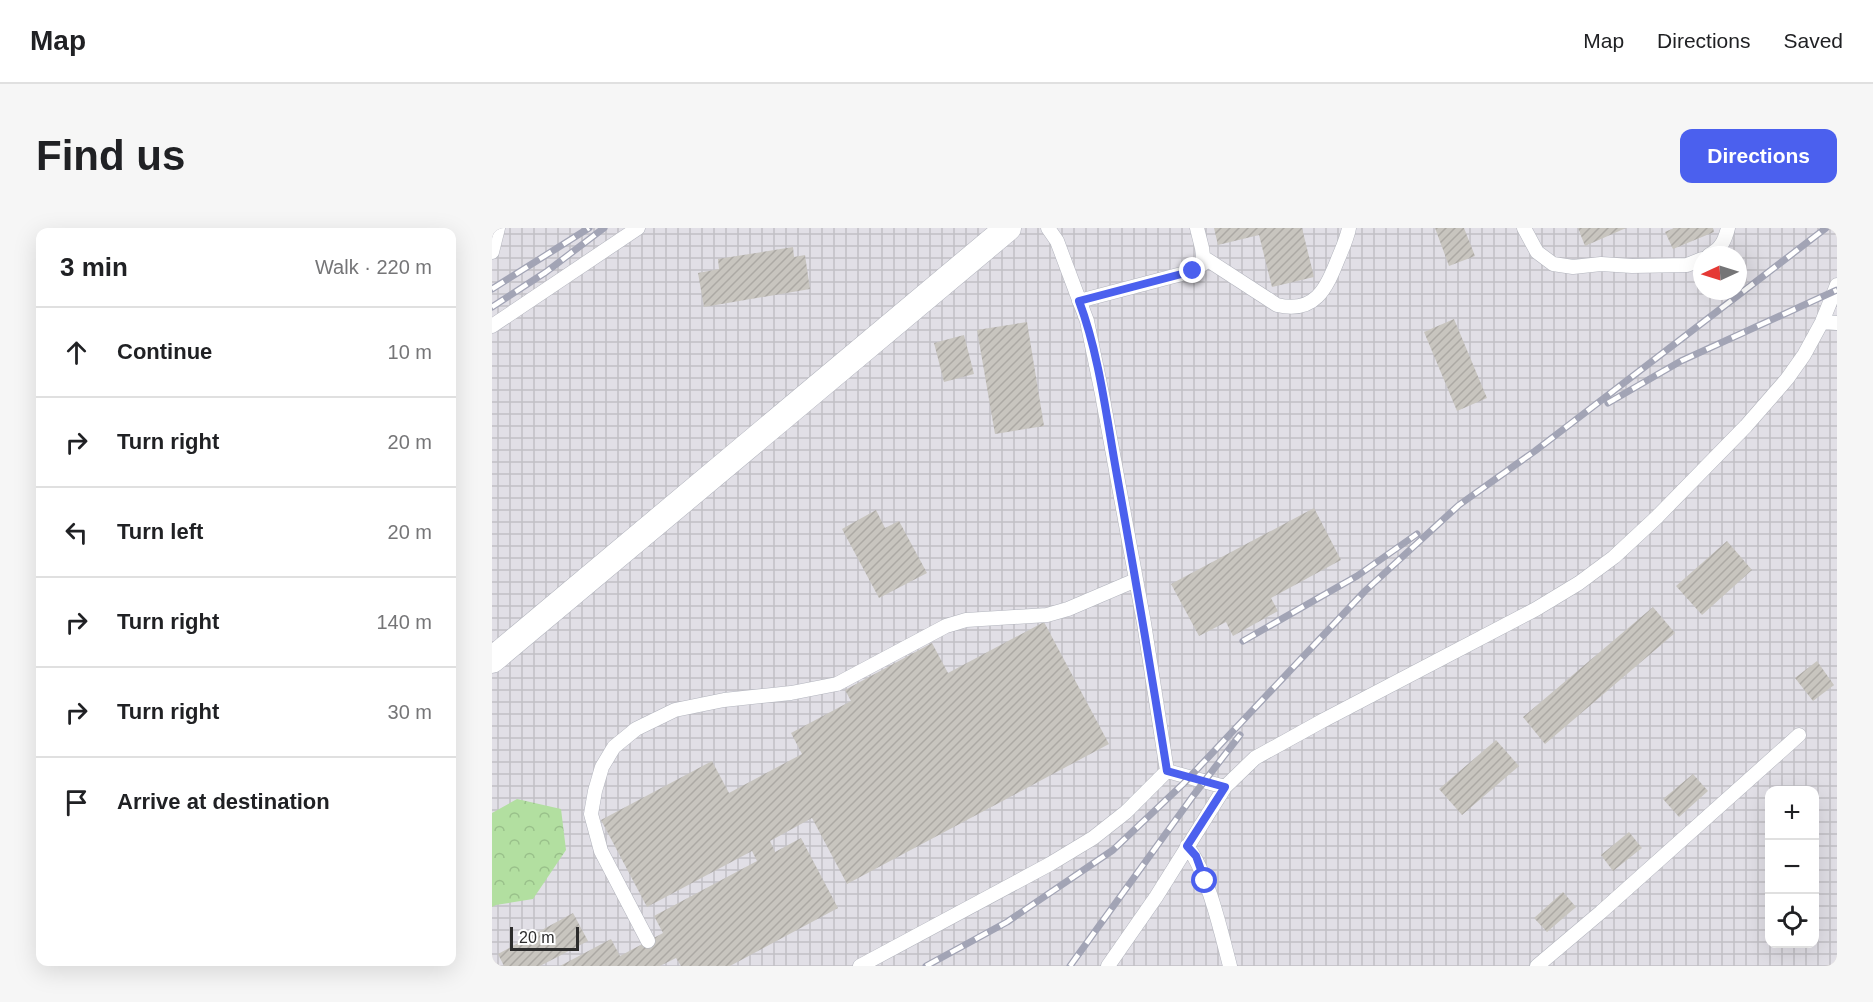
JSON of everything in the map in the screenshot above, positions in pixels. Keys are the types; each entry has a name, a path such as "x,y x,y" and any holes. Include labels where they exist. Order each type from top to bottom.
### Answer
{"street":[{"path":"492,660 1008,228"}],"lane":[{"path":"492,252 498,228"},
{"path":"492,326 638,228"},
{"path":"1048,228 1057,241 1087,321 1136,580 1167,771"},
{"path":"1079,301 1193,271 1204,263 1197,228"},
{"path":"1203,257 1277,305 1290,308 1308,304 1327,286 1349,228"},
{"path":"1524,228 1537,252 1553,264 1573,267 1601,264 1687,265 1693,262"},
{"path":"1721,246 1726,239 1728,228"},
{"path":"1108,966 1156,897 1225,787 1255,758 1536,609 1579,583 1614,557 1656,518 1746,426 1787,379 1804,355 1822,322 1837,285"},
{"path":"1822,322 1837,322"},
{"path":"648,941 601,851 591,814 602,768 614,747 636,729 675,710 724,700 791,693 837,684 946,626 966,620 1047,615 1068,609 1136,580"},
{"path":"1537,966 1601,912 1799,735"},
{"path":"1167,771 1225,787"},
{"path":"860,966 1050,864 1093,838 1126,812 1167,771"},
{"path":"1187,846 1196,856 1205,881 1230,966"}],"shaded area":[{"path":"492,228 1837,228 1837,966 492,966"}],"green space":[{"path":"517,799 561,809 566,850 533,899 492,907 492,813"}],"building":[{"path":"1214,228 1302,228 1314,277 1272,287 1259,235 1218,245"},
{"path":"1435,228 1464,228 1475,256 1449,266"},
{"path":"1578,228 1626,228 1585,246"},
{"path":"1674,228 1713,228 1714,232 1673,249 1665,232"},
{"path":"793,247 794,257 805,255 810,289 704,307 698,273 719,269 718,259"},
{"path":"1454,319 1487,398 1457,411 1424,332"},
{"path":"1027,322 1044,426 995,434 977,330"},
{"path":"964,335 974,374 944,382 934,343"},
{"path":"1314,508 1341,560 1271,598 1278,611 1233,636 1226,622 1199,636 1171,584"},
{"path":"876,510 885,528 899,521 927,573 879,598 842,529"},
{"path":"1727,541 1752,570 1702,615 1676,586"},
{"path":"1653,607 1675,633 1545,744 1523,717"},
{"path":"1044,622 1109,744 847,884 812,818 770,841 775,852 801,838 838,908 730,966 681,966 676,958 660,966 560,966 611,939 620,956 663,933 654,916 757,861 752,851 647,907 601,820 712,761 729,793 802,754 791,733 851,701 845,690 932,643 948,673"},
{"path":"1817,661 1834,685 1813,701 1795,678"},
{"path":"1496,740 1519,766 1462,815 1439,789"},
{"path":"1693,774 1708,791 1679,817 1663,799"},
{"path":"1629,832 1642,848 1613,871 1601,855"},
{"path":"1563,892 1576,907 1547,932 1534,918"},
{"path":"573,913 588,941 540,966 504,966 498,954"}],"railway":[{"path":"492,289 589,228"},
{"path":"492,307 546,272 604,228"},
{"path":"926,966 1007,922 1113,850 1184,783 1365,591 1459,505 1535,451 1826,228"},
{"path":"1608,403 1681,361 1837,290"},
{"path":"1243,641 1357,576 1417,534"},
{"path":"1070,966 1240,735"}],"route":[{"path":"1193,271 1079,301 1087,321 1102,394 1144,623 1167,771 1225,787 1187,846 1196,856 1205,881"}]}
